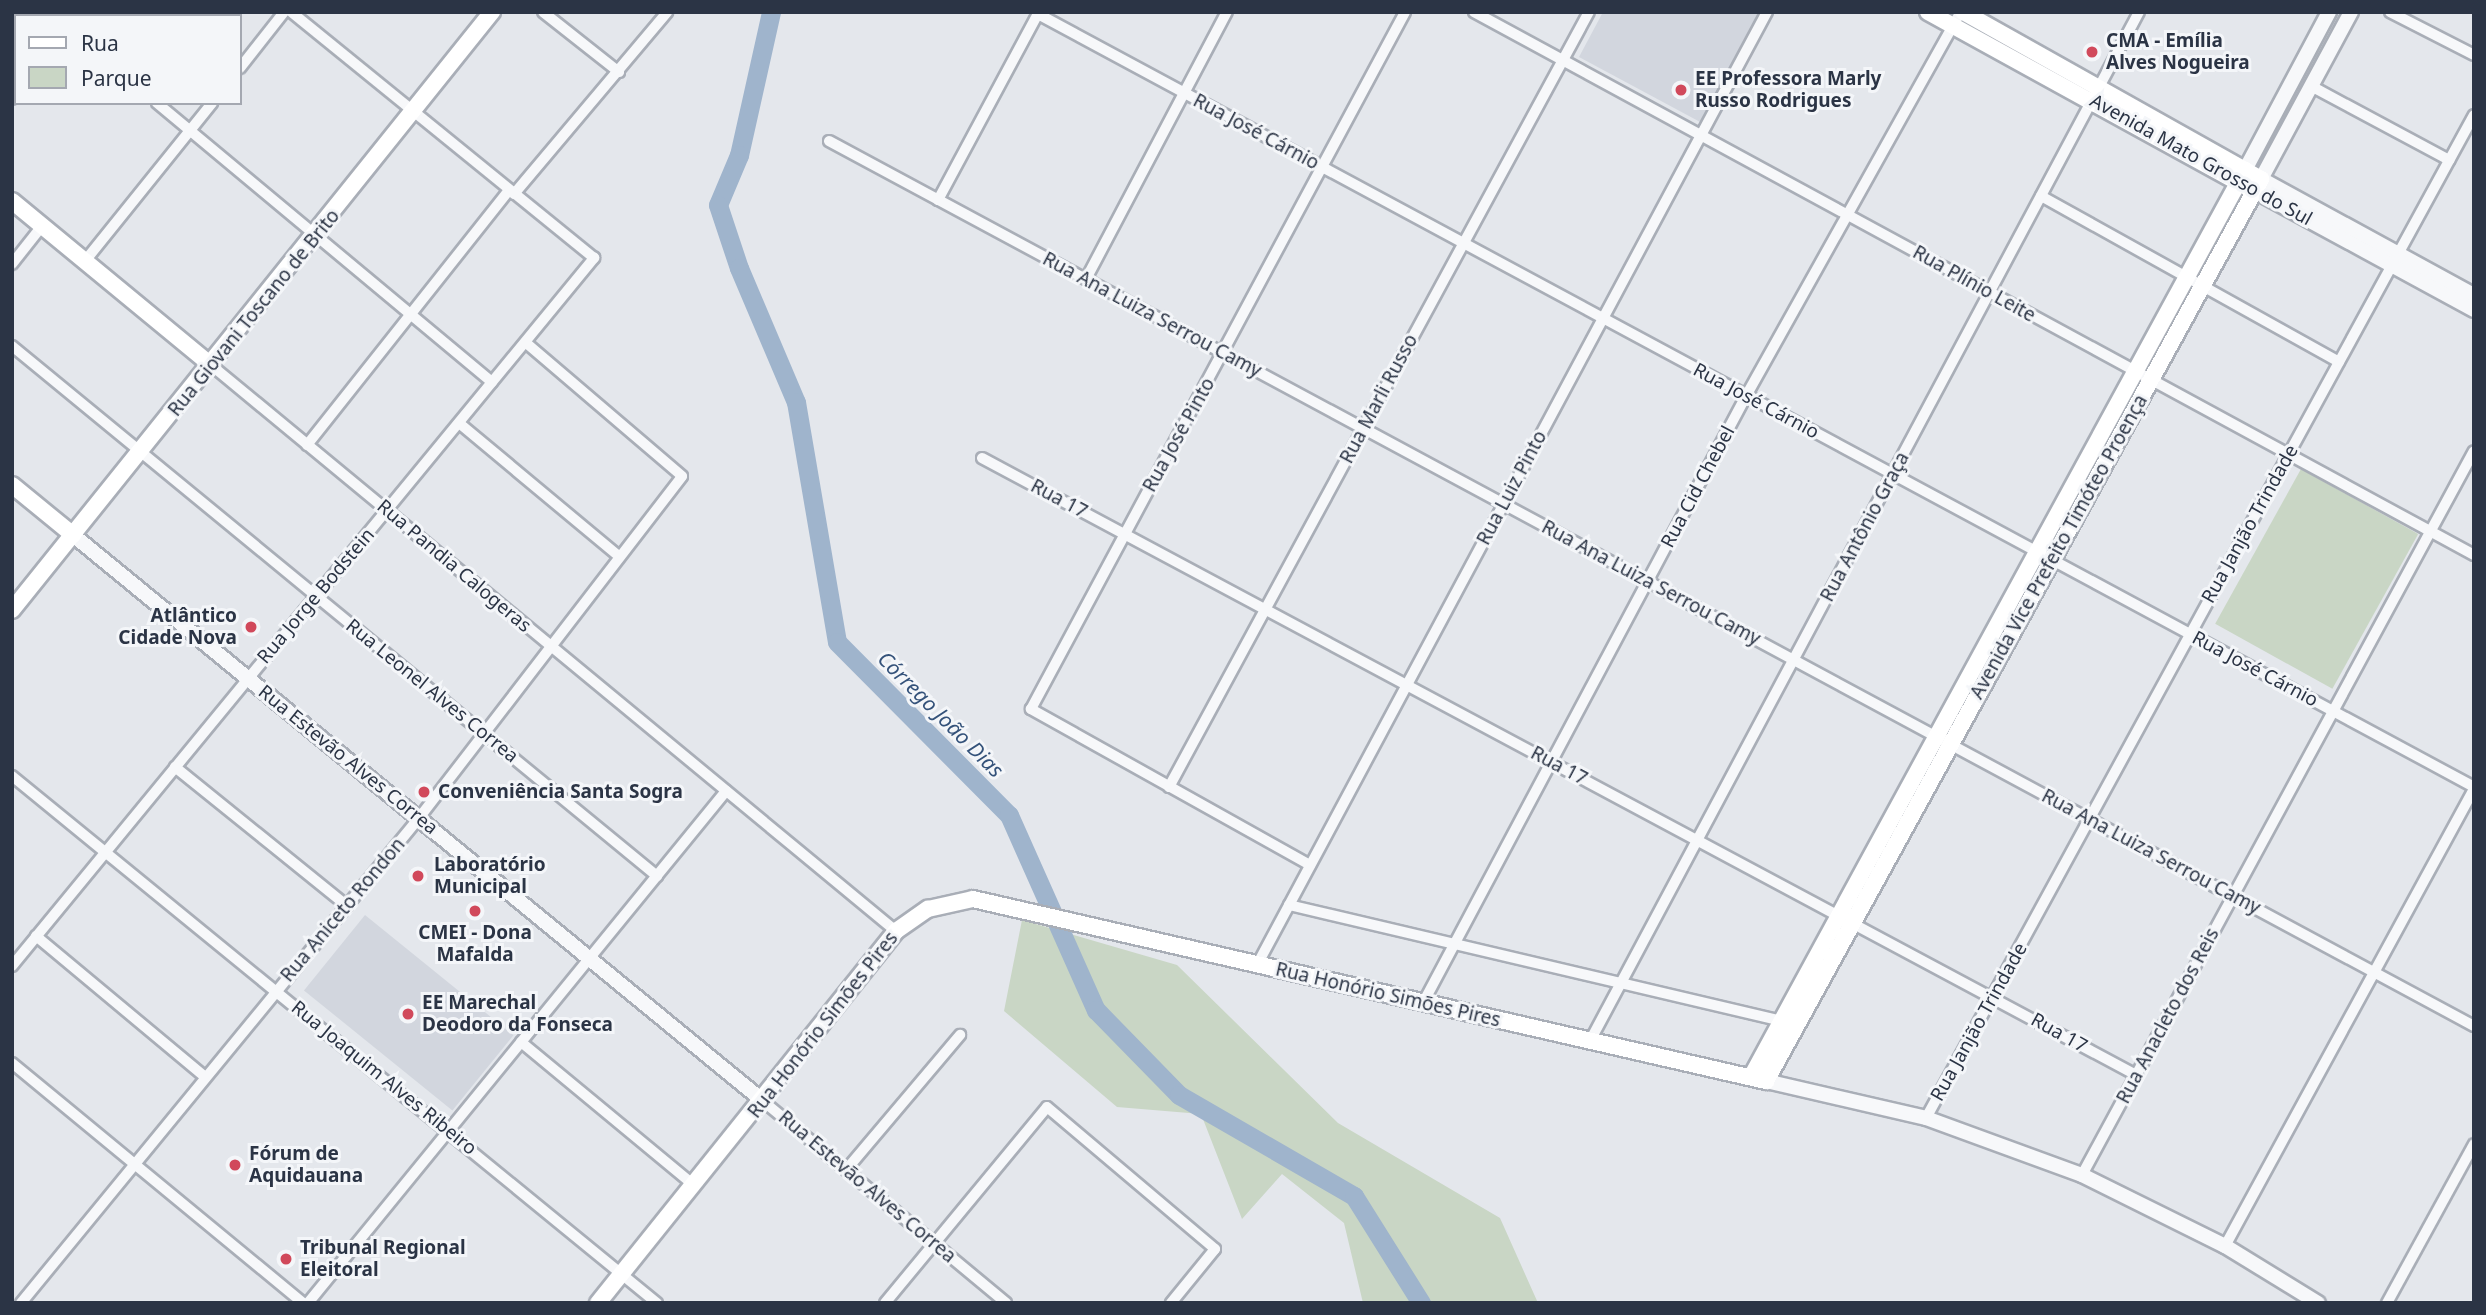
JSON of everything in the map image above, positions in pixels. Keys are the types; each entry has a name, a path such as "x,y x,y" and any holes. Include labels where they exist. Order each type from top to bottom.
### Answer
{"main road":[{"name":"Rua Giovani Toscano de Brito","path":"12,610 143,453 492,12"},
{"name":"Avenida Mato Grosso do Sul","path":"1928,12 1959,17 2258,185"},
{"name":"Avenida Vice Prefeito Timóteo Proença","path":"1944,741 2037,552 2242,176"},
{"name":"Avenida Vice Prefeito Timóteo Proença","path":"1758,1079 1944,741 2052,560 2258,185"},
{"name":"Rua Pandia Calogeras","path":"12,201 211,366"},
{"name":"Rua Estevão Alves Correa","path":"12,485 73,535"},
{"name":"Rua Honório Simões Pires","path":"598,1303 763,1101 896,930 928,909 973,899 1758,1079"},
{"name":"Avenida Vice Prefeito Timóteo Proença","path":"1758,1079 1782,1021 1846,919"}],"street":[{"path":"242,65 284,12"},
{"path":"291,12 512,192"},
{"path":"543,12 619,72"},
{"path":"307,445 512,192 619,72 667,12"},
{"path":"1086,279 1227,12"},
{"name":"Rua José Pinto","path":"1170,787 1031,709 1324,169 1405,12"},
{"name":"Rua Plínio Leite","path":"1474,12 2474,555"},
{"name":"Rua Marli Russo","path":"1170,787 1589,12"},
{"name":"Rua Luiz Pinto","path":"1257,965 1767,12"},
{"name":"Rua Antônio Graça","path":"1590,1041 2139,12"},
{"name":"Avenida Vice Prefeito Timóteo Proença","path":"2242,176 2329,12"},
{"name":"Avenida Vice Prefeito Timóteo Proença","path":"2258,185 2351,12"},
{"path":"2390,12 2474,55"},
{"path":"938,200 1038,13"},
{"name":"Rua José Cárnio","path":"1038,13 2474,788"},
{"name":"Rua Cid Chebel","path":"1423,1003 1457,944 1746,396 1959,17"},
{"path":"2311,86 2449,160"},
{"path":"159,105 492,382"},
{"path":"85,261 210,105"},
{"name":"Rua Janjão Trindade","path":"1926,1118 2474,115"},
{"name":"Rua Ana Luiza Serrou Camy","path":"829,141 2474,1026"},
{"name":"Avenida Mato Grosso do Sul","path":"2258,185 2395,259 2474,295"},
{"name":"Rua Jorge Bodstein","path":"12,966 594,258 512,192"},
{"path":"2041,197 2339,362"},
{"path":"12,264 43,226"},
{"name":"Avenida Mato Grosso do Sul","path":"2395,259 2474,310"},
{"name":"Rua Aniceto Rondon","path":"21,1303 419,818 682,476 526,342"},
{"name":"Rua Leonel Alves Correa","path":"12,346 657,876"},
{"name":"Rua Pandia Calogeras","path":"211,366 896,930"},
{"path":"459,423 620,557"},
{"name":"Rua Anacleto dos Reis","path":"2082,1175 2474,451"},
{"name":"Rua 17","path":"982,457 1992,996 2136,1076"},
{"name":"Rua Estevão Alves Correa","path":"73,535 1006,1303"},
{"path":"175,767 347,905"},
{"name":"Rua Joaquim Alves Ribeiro","path":"12,776 449,1130 657,1303"},
{"path":"1170,787 1310,865"},
{"path":"2225,1246 2474,788"},
{"path":"12,1063 306,1303 726,791"},
{"path":"1289,905 1782,1021"},
{"path":"36,936 205,1077"},
{"path":"846,1170 960,1035"},
{"path":"522,1042 694,1185"},
{"name":"Rua Honório Simões Pires","path":"1758,1079 1926,1118 2082,1175 2225,1246 2318,1303"},
{"path":"885,1303 1047,1107 1215,1250 1171,1303"},
{"path":"2387,1303 2474,1143"}],"shaded area":[{"name":"EE Professora Marly Russo Rodrigues","path":"1603,12 1762,12 1702,123 1579,57"},
{"name":"EE Marechal Deodoro da Fonseca","path":"365,915 513,1035 452,1111 304,990"}],"green space":[{"path":"2301,469 2418,534 2332,689 2215,624"},
{"path":"1022,920 1177,965 1338,1123 1500,1218 1538,1303 1363,1303 1344,1223 1282,1174 1242,1219 1201,1114 1117,1107 1004,1011"}],"waterway":[{"name":"Córrego João Dias","path":"771,12 739,155 718,205 739,268 796,402 837,642 1009,815 1096,1010 1179,1095 1354,1196 1421,1303"}],"place":[{"name":"CMA - Emília Alves Nogueira","path":"2092,52"},
{"name":"EE Professora Marly Russo Rodrigues","path":"1681,90"},
{"name":"Atlântico Cidade Nova","path":"251,627"},
{"name":"Conveniência Santa Sogra","path":"424,792"},
{"name":"Laboratório Municipal","path":"418,876"},
{"name":"CMEI - Dona Mafalda","path":"475,911"},
{"name":"EE Marechal Deodoro da Fonseca","path":"408,1014"},
{"name":"Fórum de Aquidauana","path":"235,1165"},
{"name":"Tribunal Regional Eleitoral","path":"286,1259"}]}
